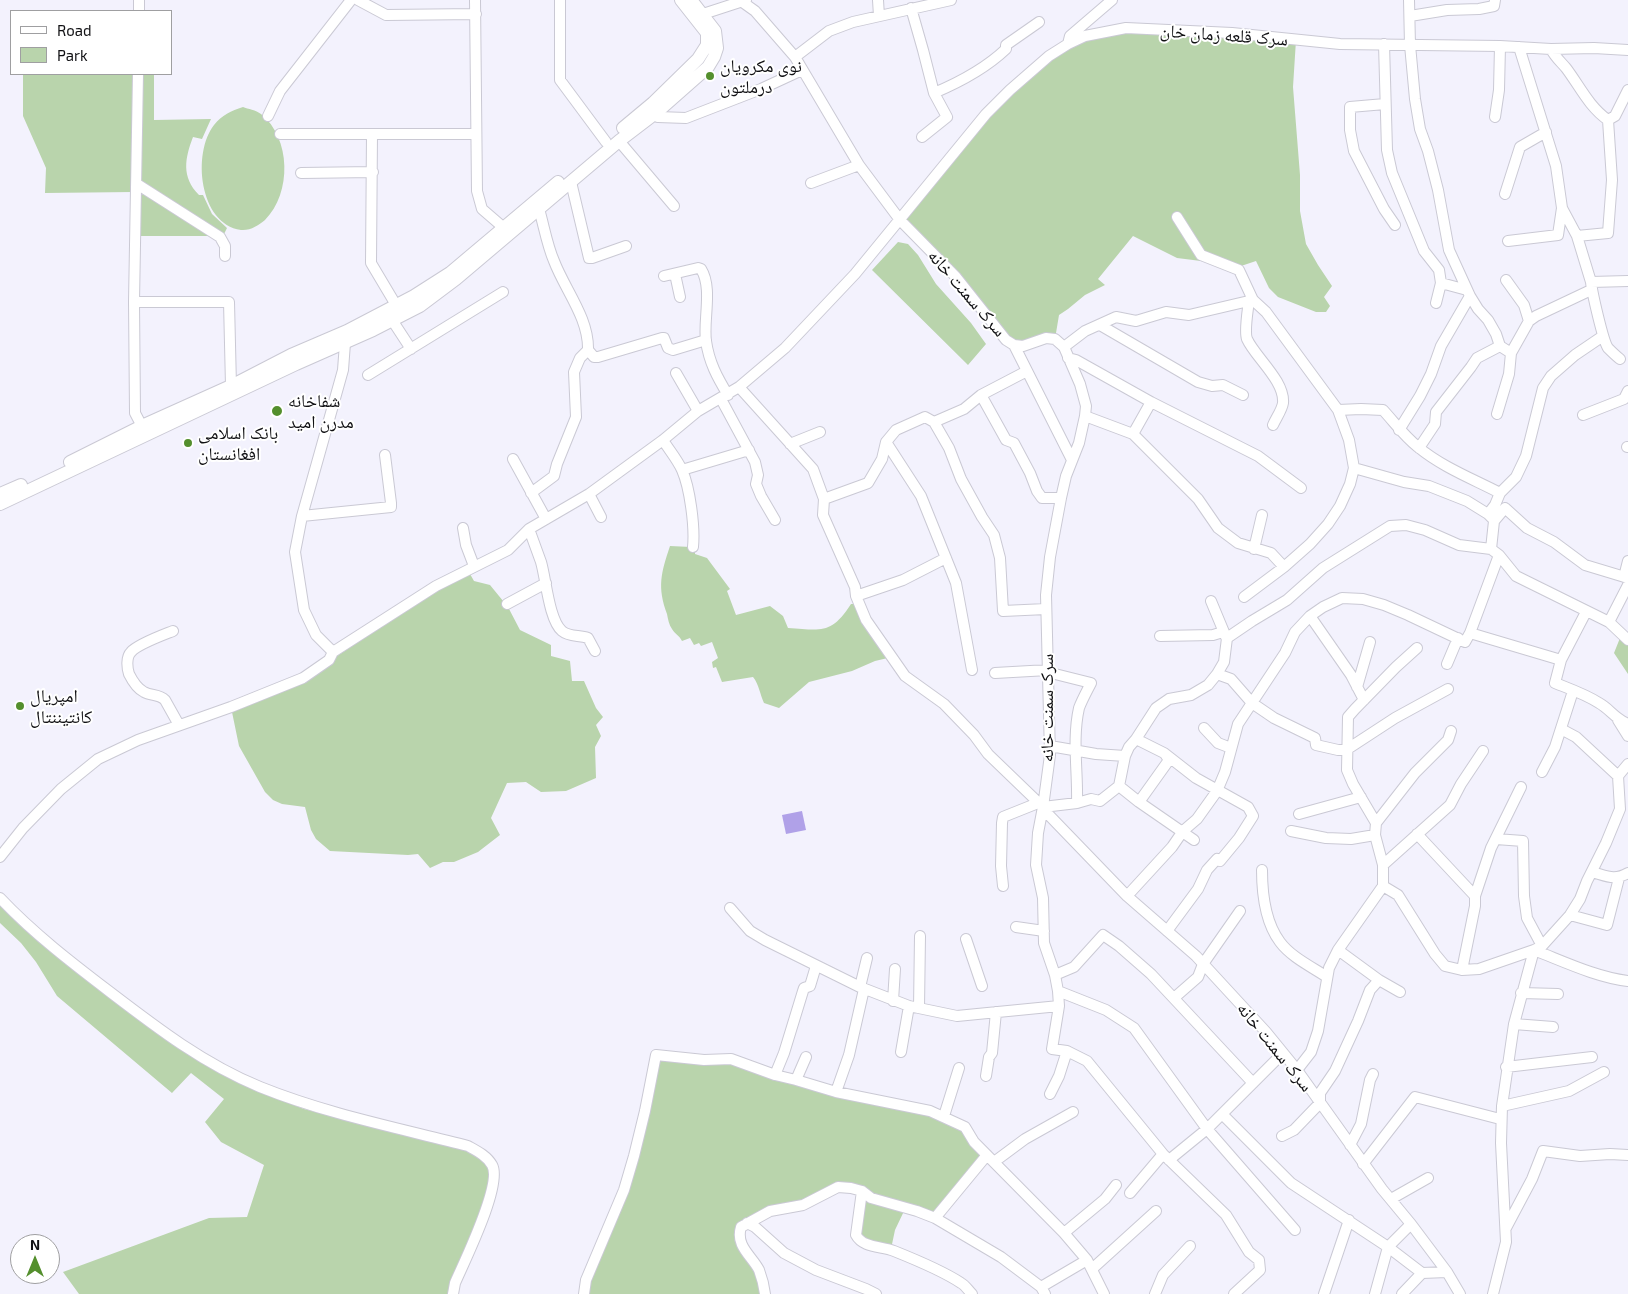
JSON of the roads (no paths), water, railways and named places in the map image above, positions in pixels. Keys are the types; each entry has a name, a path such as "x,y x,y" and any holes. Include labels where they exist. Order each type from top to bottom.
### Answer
{"main road":[{"path":"0,504 291,355 396,312 420,306 456,279 536,206 613,141 657,112 708,67 717,48 715,30 682,0"},
{"path":"0,494 345,343 396,312 414,296 450,273 504,228 571,182 698,59 708,45 707,33 691,0"}],"street":[{"path":"268,116 280,91 351,0"},
{"path":"358,0 386,15 476,14"},
{"path":"475,0 476,191 482,209 504,228"},
{"path":"560,0 560,80 613,141 674,206"},
{"path":"878,0 879,16"},
{"path":"795,57 829,31 852,22 951,0"},
{"path":"1068,44 1070,36 1112,0"},
{"path":"1409,0 1410,45 1415,99 1420,129 1434,175 1448,250 1478,309 1488,320 1496,334 1500,346 1512,353"},
{"path":"1410,16 1447,10 1479,9 1494,6 1495,0"},
{"path":"700,16 744,1"},
{"name":"سرک سمنت خانه","path":"744,1 761,17 795,57 859,165 900,220 956,277 1006,340 1014,345 1022,346 1050,338 1055,339 1064,347 1080,384 1086,406 1086,416 1079,443 1066,476 1050,557 1046,609 1050,746 1040,805 1127,896 1203,964 1266,1032 1297,1070 1363,1164 1447,1272 1460,1294"},
{"path":"911,8 934,93 947,117 922,137"},
{"path":"934,93 956,83 992,62 1006,49 1006,45 1039,22"},
{"name":"سرک قلعه زمان خان","path":"0,857 23,828 61,789 98,759 138,740 231,707 303,678 328,660 334,652 436,586 508,550 529,529 589,494 663,440 698,411 739,387 785,348 827,305 900,220 986,114 1049,56 1068,44 1085,36 1126,28 1223,33 1340,44 1628,50"},
{"path":"1384,44 1387,150 1392,173 1424,251 1439,270 1441,283 1436,303"},
{"path":"1495,117 1499,90 1500,46"},
{"path":"1508,241 1558,235 1562,208 1556,166 1519,47"},
{"path":"1551,49 1597,112 1608,120"},
{"path":"657,112 658,117 686,118 761,89 802,70"},
{"path":"138,75 134,302 135,413 145,431"},
{"path":"1608,120 1615,116 1628,90"},
{"path":"1385,104 1350,107 1350,130 1354,151 1359,163 1394,225"},
{"path":"1576,236 1608,233 1612,180 1608,120"},
{"path":"1505,194 1520,147 1546,132"},
{"path":"280,134 476,134"},
{"path":"372,134 372,263 396,312 394,322 411,349"},
{"path":"811,183 859,165"},
{"path":"302,174 373,172"},
{"path":"571,182 589,258 626,246"},
{"path":"137,184 220,237 224,246 225,256"},
{"path":"531,493 554,476 576,417 574,372 580,358 588,350 583,321 554,260 536,206"},
{"path":"1562,208 1576,236 1603,336 1608,347 1620,359"},
{"path":"1177,218 1200,255 1239,270 1251,300 1266,312 1317,379 1338,410 1349,440 1354,468 1350,484 1340,506 1328,524 1310,544 1284,567 1244,597"},
{"path":"664,276 698,268 703,272 707,290 706,340 711,365 755,462 758,475 756,484 775,520"},
{"path":"675,274 680,297"},
{"path":"1506,280 1524,305 1529,322"},
{"path":"1497,414 1509,374 1512,353 1529,322 1536,316 1591,286 1628,281"},
{"path":"1441,283 1469,293"},
{"path":"368,375 503,292"},
{"path":"1399,430 1420,396 1431,374 1441,346 1469,293"},
{"path":"1064,347 1085,331 1116,317 1136,321 1166,312 1189,315 1251,300"},
{"path":"1251,300 1246,334 1248,340 1277,383 1283,402 1273,425"},
{"path":"134,302 229,302 231,386"},
{"path":"1100,325 1198,382 1212,386 1223,385 1243,395"},
{"path":"1127,896 1172,847 1183,831 1197,819 1217,791 1238,724 1285,653 1295,632 1310,616 1342,598 1363,599 1392,608 1466,642 1495,552 1491,517 1500,493 1516,477 1526,456 1543,388 1551,376 1575,355 1603,336"},
{"path":"588,350 596,357 662,338 664,338 668,348 674,350 706,340"},
{"path":"334,652 316,635 304,610 295,552 302,516 342,370 345,343"},
{"path":"1014,345 1072,460"},
{"path":"1419,448 1435,424 1436,412 1477,358 1500,346"},
{"path":"1068,358 1076,360 1150,402 1258,456 1301,488"},
{"path":"934,422 964,409 981,395 1027,371"},
{"path":"676,373 698,411"},
{"path":"739,387 813,469 824,499 823,515 855,587 856,596 866,620 904,676 944,704 974,735 988,754 1040,805 1036,866 1043,898 1044,943 1055,975 1059,1006 1052,1049 1067,1051 1087,1062 1166,1157 1226,1215 1249,1252 1259,1260 1260,1270 1234,1294"},
{"path":"1584,415 1624,399 1628,391"},
{"path":"981,395 1006,440 1014,442 1042,498 1061,498"},
{"path":"1133,434 1150,402"},
{"path":"1338,410 1383,410 1399,430 1419,448 1443,464 1500,493"},
{"path":"1086,416 1133,434 1203,504 1218,528 1238,544 1271,552 1284,567"},
{"path":"824,499 868,483 882,459 886,442 896,430 925,417 934,422 950,448 966,487 994,535 1000,558 1003,611 1046,609"},
{"path":"790,444 820,432"},
{"path":"663,440 682,470 687,485 694,535 693,547"},
{"path":"886,442 920,496 956,583 972,670"},
{"path":"682,470 749,450"},
{"path":"302,516 391,507 385,455"},
{"path":"513,459 546,519"},
{"path":"1354,468 1404,482 1429,486 1467,501 1491,517"},
{"path":"589,494 601,518"},
{"path":"1491,517 1505,508 1527,528 1554,542 1585,565 1627,580"},
{"path":"1254,549 1262,514"},
{"path":"1160,636 1225,635 1287,600 1323,568 1390,526 1406,525 1425,530 1459,545 1495,552 1516,576 1609,622 1628,640"},
{"path":"464,528 466,546 474,566"},
{"path":"529,529 546,583 550,607 558,626 562,632 588,638 596,651"},
{"path":"856,596 903,580 946,558"},
{"path":"1609,622 1625,599 1628,560"},
{"path":"507,604 546,583"},
{"path":"1003,886 1001,866 1003,817 1040,805 1077,803 1091,798 1100,801 1119,786 1125,756 1129,747 1156,708 1169,699 1191,695 1208,685 1217,674 1224,662 1225,635 1211,601"},
{"path":"1586,612 1561,660 1555,683 1601,704 1618,719 1628,724"},
{"path":"1310,616 1351,675 1364,700"},
{"path":"173,631 132,651 128,658 128,671 135,684 144,692 162,697 165,700 178,725"},
{"path":"1470,633 1561,660"},
{"path":"1447,664 1458,638"},
{"path":"1357,687 1370,642"},
{"path":"1376,823 1347,770 1348,717 1417,648"},
{"path":"996,673 1048,670 1055,674 1091,683 1080,707 1075,736 1077,803"},
{"path":"1217,674 1230,679 1252,703 1274,718 1315,738 1316,745 1338,750 1346,750 1395,718 1448,689"},
{"path":"1542,772 1555,747 1573,691"},
{"path":"1618,719 1628,736"},
{"path":"1204,728 1218,743 1231,748"},
{"path":"1561,729 1576,737 1618,776"},
{"path":"1297,1070 1311,1052 1318,1030 1329,968 1338,950 1383,886 1383,865 1375,835 1376,823 1415,773 1448,740 1451,731"},
{"path":"1136,739 1164,753 1196,778 1248,807 1253,816 1229,851 1220,861 1217,859 1207,870 1198,889 1167,931"},
{"path":"1050,746 1096,754 1125,756"},
{"path":"1383,865 1450,805 1464,778 1483,751"},
{"path":"1139,802 1169,760 1164,753"},
{"path":"1494,1294 1506,1242 1500,1119 1506,1067 1521,992 1538,948 1570,915 1580,899 1620,810 1618,776 1628,764"},
{"path":"1119,786 1194,840"},
{"path":"1462,970 1475,906 1475,896 1491,848 1521,787"},
{"path":"1299,814 1361,797"},
{"path":"1291,831 1326,838 1351,839 1375,835"},
{"path":"1417,834 1475,896"},
{"path":"1496,840 1524,841 1524,896 1527,918 1538,948"},
{"path":"1262,870 1264,897 1268,915 1280,942 1289,951 1327,977"},
{"path":"1592,872 1614,878 1624,875"},
{"path":"1570,915 1608,925 1624,875"},
{"path":"1383,886 1398,895 1435,954 1445,966 1462,970 1479,969 1538,948 1596,974 1628,980"},
{"path":"0,898 62,955 158,1029 214,1065 258,1086 305,1104 468,1146 481,1153 493,1166 492,1187 486,1210 455,1283 453,1294"},
{"path":"730,908 750,931 816,966 893,1001 957,1016 1059,1006"},
{"path":"1174,998 1198,977 1203,964 1240,911"},
{"path":"1016,927 1044,931"},
{"path":"1055,975 1074,967 1103,935 1119,946 1151,974 1253,1083"},
{"path":"901,1052 914,1007 920,936"},
{"path":"966,939 982,986"},
{"path":"1338,950 1379,980 1400,992"},
{"path":"836,1092 849,1055 867,958"},
{"path":"775,1075 784,1053 802,991 810,986 816,966"},
{"path":"893,1001 895,969"},
{"path":"1282,1136 1294,1130 1320,1103 1320,1093 1335,1071 1358,1022 1370,990 1379,980"},
{"path":"1058,991 1106,1010 1134,1028 1207,1128 1295,1230"},
{"path":"1521,992 1558,994"},
{"path":"986,1076 989,1057 992,1054 996,1012"},
{"path":"1514,1024 1553,1027"},
{"path":"1050,1094 1059,1076 1067,1051"},
{"path":"1130,1193 1166,1157 1207,1128 1283,1053"},
{"path":"584,1294 586,1280 624,1190 643,1120 656,1055 704,1060 731,1058 775,1075 836,1092 930,1111 944,1116 965,1128 974,1142 1064,1233 1089,1265 1104,1294"},
{"path":"796,1080 806,1057"},
{"path":"1506,1067 1592,1057"},
{"path":"944,1116 958,1068"},
{"path":"1502,1106 1568,1091 1604,1072"},
{"path":"1350,1145 1361,1124 1370,1080 1373,1074"},
{"path":"1363,1164 1415,1097 1500,1119"},
{"path":"935,1218 990,1158 1073,1112"},
{"path":"1222,1114 1291,1183 1349,1220 1422,1273 1447,1272"},
{"path":"1506,1229 1532,1179 1543,1151 1580,1156 1628,1155"},
{"path":"1391,1199 1428,1178"},
{"path":"1064,1233 1105,1198 1116,1185"},
{"path":"765,1294 758,1269 749,1258 740,1236 741,1227 770,1212 802,1205 838,1187 862,1191 871,1198 935,1218 1001,1257 1043,1290 1089,1265 1156,1211"},
{"path":"862,1191 856,1234 859,1240 923,1263 962,1283 972,1294"},
{"path":"1324,1294 1349,1220"},
{"path":"747,1223 755,1227 784,1253 816,1270 876,1294"},
{"path":"1375,1294 1388,1247 1410,1224"},
{"path":"1155,1294 1163,1274 1190,1246"},
{"path":"1402,1294 1422,1273"}],"place":[{"name":"نوی مکرویان درملتون","path":"710,76"},
{"name":"شفاخانه مدرن امید","path":"277,411"},
{"name":"بانک اسلامی افغانستان","path":"188,443"},
{"name":"امپریال کانتیننتال","path":"20,706"}]}
